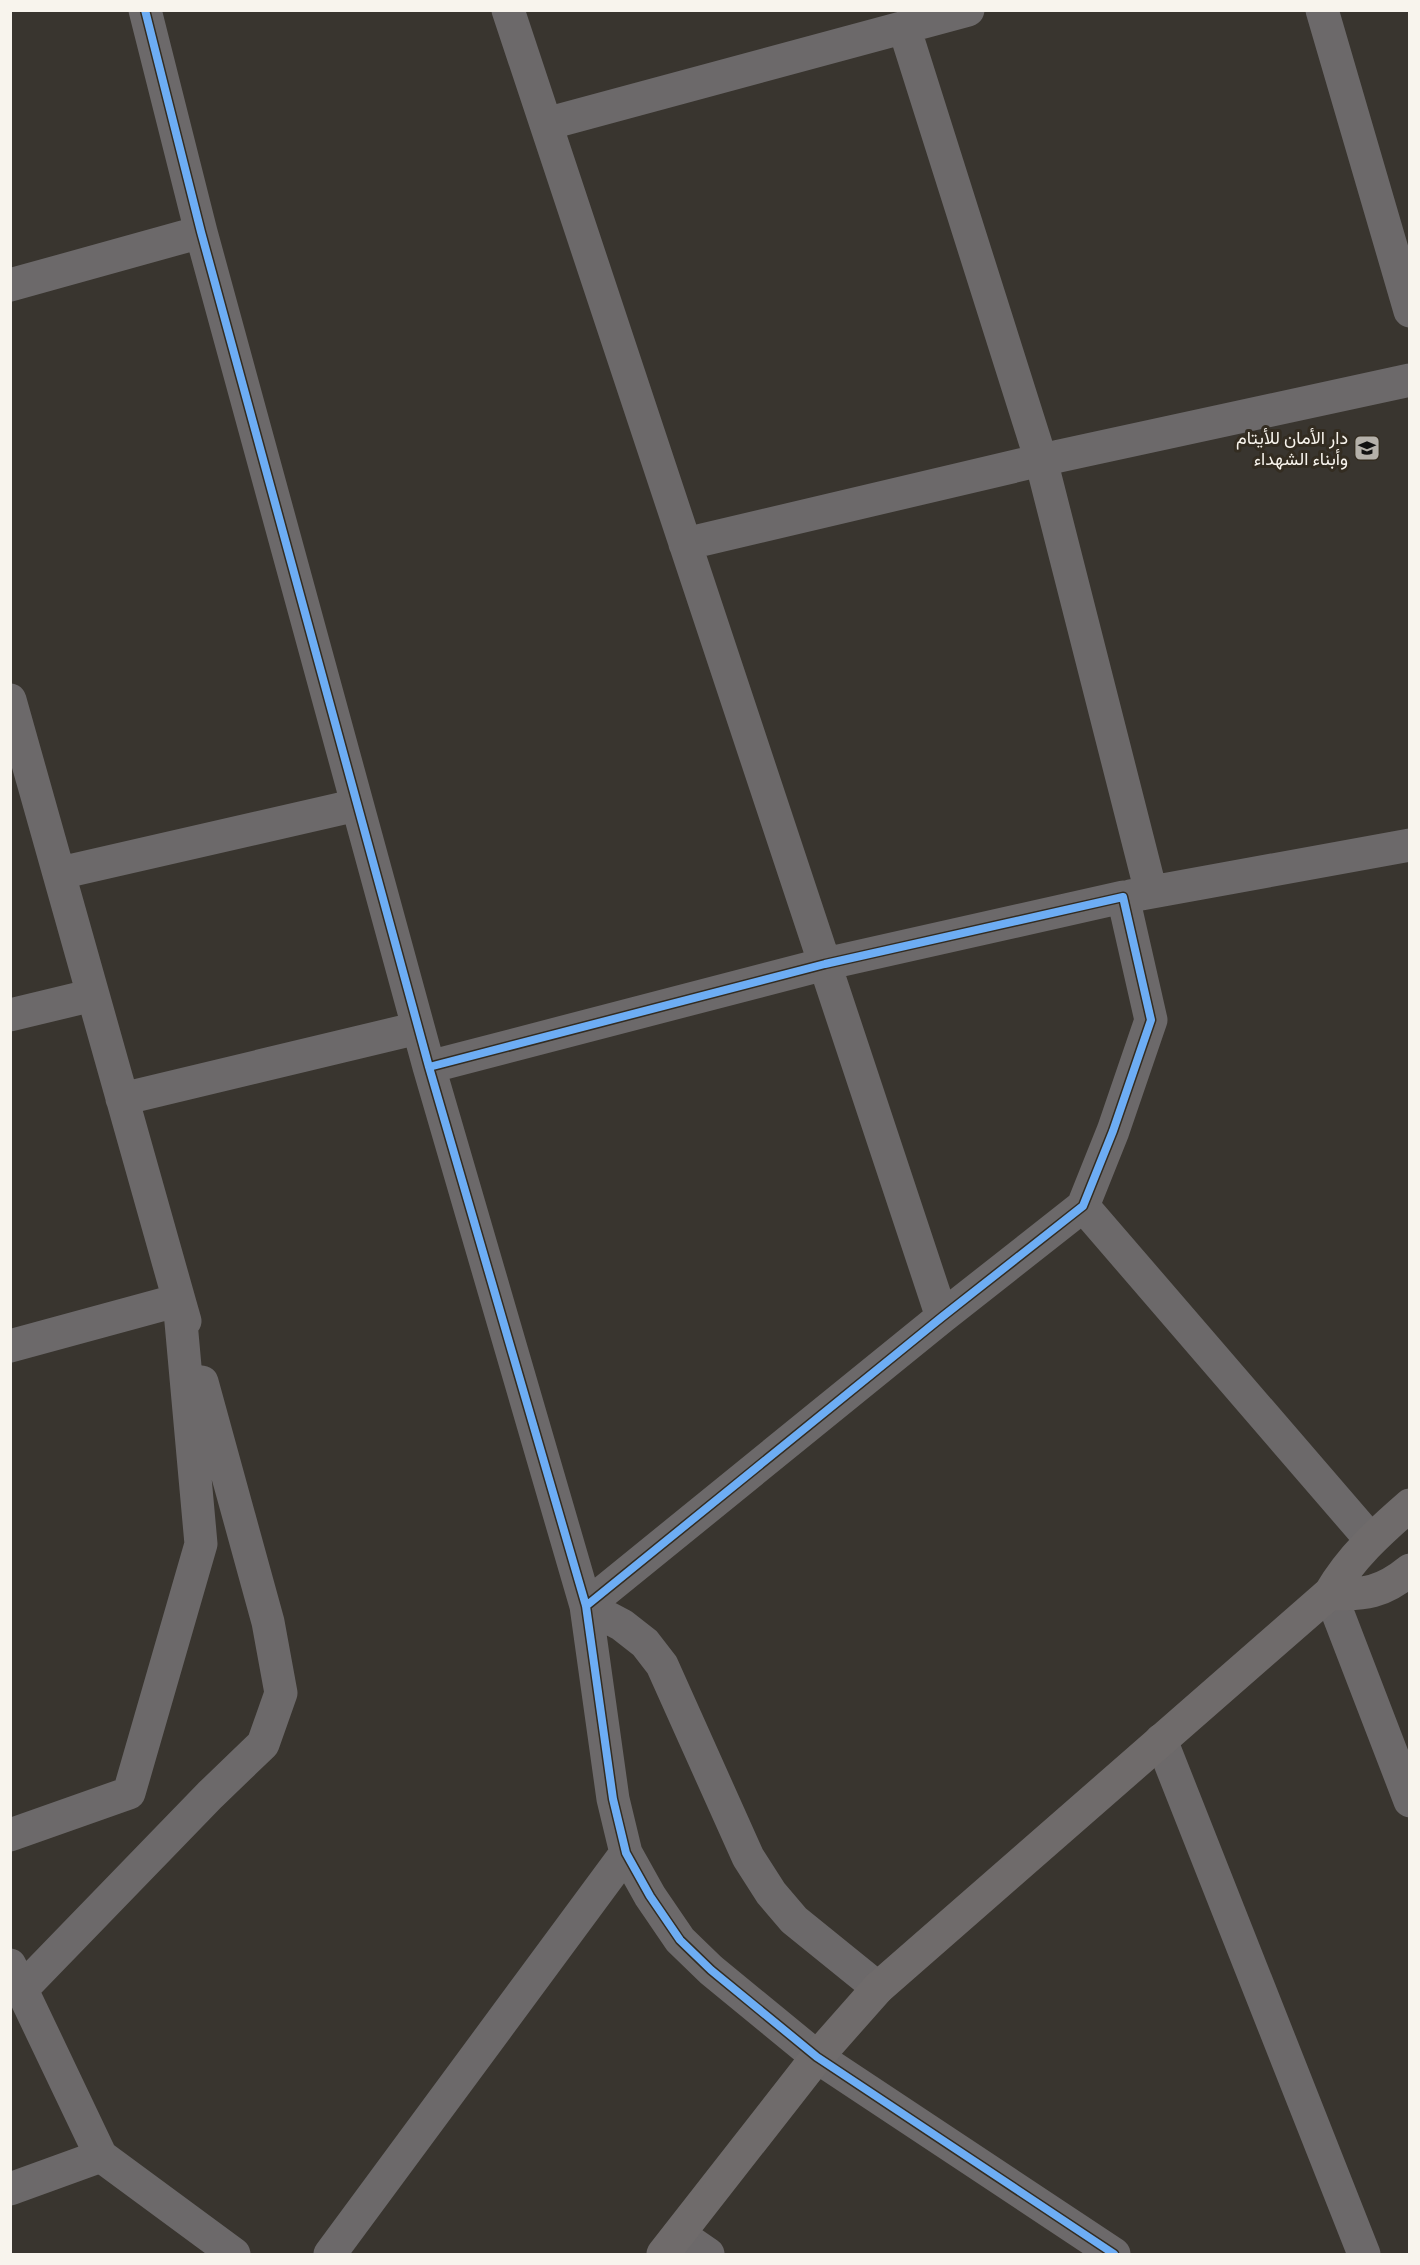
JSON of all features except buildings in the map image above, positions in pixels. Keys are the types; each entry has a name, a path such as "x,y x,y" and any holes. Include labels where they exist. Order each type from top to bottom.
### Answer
{"street":[{"path":"145,10 201,232 418,1028 586,1606 613,1799 626,1853 650,1896 680,1940 711,1970 817,2057 1114,2254"},
{"path":"508,10 942,1317"},
{"path":"546,123 968,10"},
{"path":"1322,10 1410,311"},
{"path":"586,1606 942,1317 1083,1206 1113,1131 1151,1020 1137,894 1041,460 904,27"},
{"path":"10,285 201,232"},
{"path":"685,544 1041,460 1410,380"},
{"path":"10,700 268,1622 281,1692 263,1744 16,1977 101,2156 234,2254"},
{"path":"60,873 357,804"},
{"path":"429,1067 825,964 1137,894 1410,845"},
{"path":"10,1016 93,994"},
{"path":"122,1099 418,1028"},
{"path":"1083,1206 1371,1540"},
{"path":"10,1346 179,1300"},
{"path":"10,1835 129,1793 201,1544 179,1300"},
{"path":"708,2254 671,2244 817,2057 878,1988 1330,1593 1343,1571 1371,1540 1410,1505"},
{"path":"1330,1593 1355,1595 1380,1590 1410,1570"},
{"path":"1330,1593 1410,1800"},
{"path":"586,1606 622,1625 645,1643 662,1665 748,1857 771,1893 794,1920 878,1988"},
{"path":"1161,1740 1364,2254"},
{"path":"330,2254 626,1853"},
{"path":"10,2189 101,2156"}],"cycle path":[{"path":"145,10 201,232 429,1067 586,1606 613,1799 626,1853 650,1896 680,1940 711,1970 817,2057 1114,2254"},
{"path":"429,1067 825,964 1123,897 1151,1020 1113,1131 1083,1206 942,1317 586,1606"}],"place":[{"name":"دار الأمان للأيتام وأبناء الشهداء","path":"1367,448"}]}
